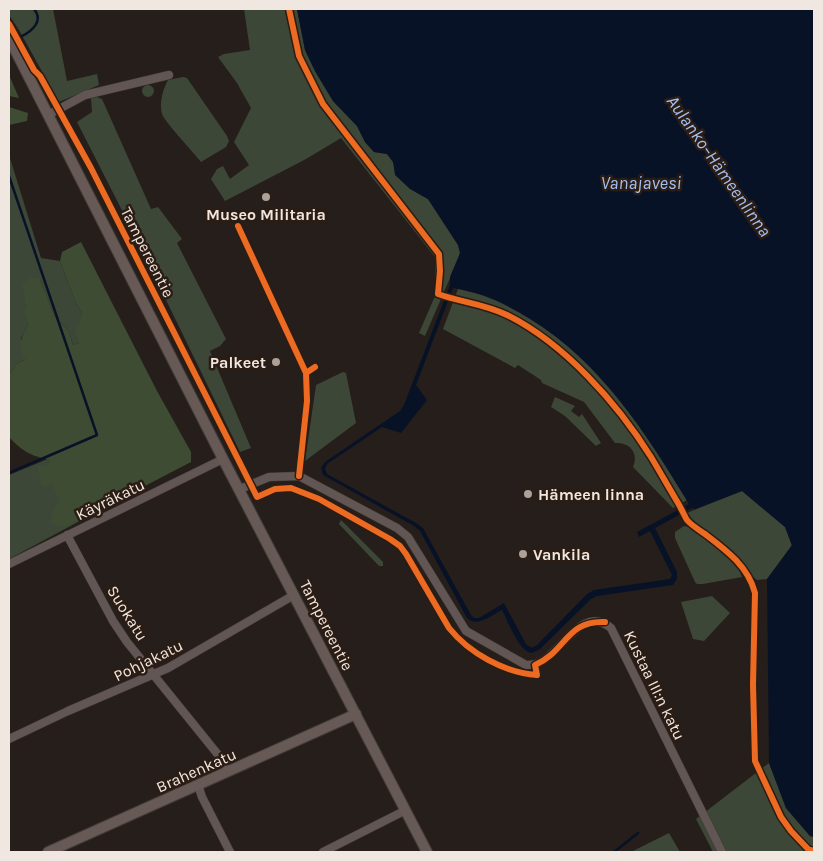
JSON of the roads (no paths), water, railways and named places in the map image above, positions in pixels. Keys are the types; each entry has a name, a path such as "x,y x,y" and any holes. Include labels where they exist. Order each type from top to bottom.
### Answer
{"main road":[{"name":"Tampereentie","path":"9,38 427,852"},
{"name":"Brahenkatu","path":"48,852 356,714"}],"street":[{"path":"48,115 85,95 169,75"},
{"name":"Käyräkatu","path":"9,564 224,458"},
{"name":"Kustaa III:n katu","path":"240,489 268,477 299,476 397,528 408,537 466,631 526,665 535,665 550,656 582,625 605,622 611,628 722,852"},
{"name":"Suokatu","path":"68,535 112,621 224,762 228,772"},
{"name":"Pohjakatu","path":"9,739 154,674 294,595"},
{"path":"198,785 202,798 230,852"},
{"path":"323,852 406,810"}],"water":[{"name":"Vanajavesi","path":"297,9 814,9 814,837 810,836 786,808 769,763 767,579 792,545 785,527 742,491 695,509 692,508 655,528 677,572 677,579 673,585 597,596 591,599 540,649 532,653 527,651 518,642 502,610 476,622 467,618 420,531 323,475 321,468 325,462 400,411 404,405 450,285 450,277 460,253 458,245 428,199 410,189 395,175 393,162 387,154 374,152 365,142 357,126 333,101 305,50","holes":["453,288 493,299 521,314 556,337 579,356 601,378 639,426 689,504 637,532 639,537 650,531 672,575 670,579 594,590 587,594 533,647 526,644 504,603 479,618 474,618 471,615 423,528 327,474 325,469 327,464 382,427 401,433 427,400 416,385"]}],"waterway":[{"path":"22,36 36,25 38,18 34,9"},
{"path":"9,176 97,435 9,473"},
{"path":"614,852 638,833"}],"place":[{"name":"Museo Militaria","path":"266,197"},
{"name":"Palkeet","path":"276,362"},
{"name":"Hämeen linna","path":"528,494"},
{"name":"Vankila","path":"523,554"}],"water label":[{"name":"Aulanko–Hämeenlinna","path":"719,166"}]}
